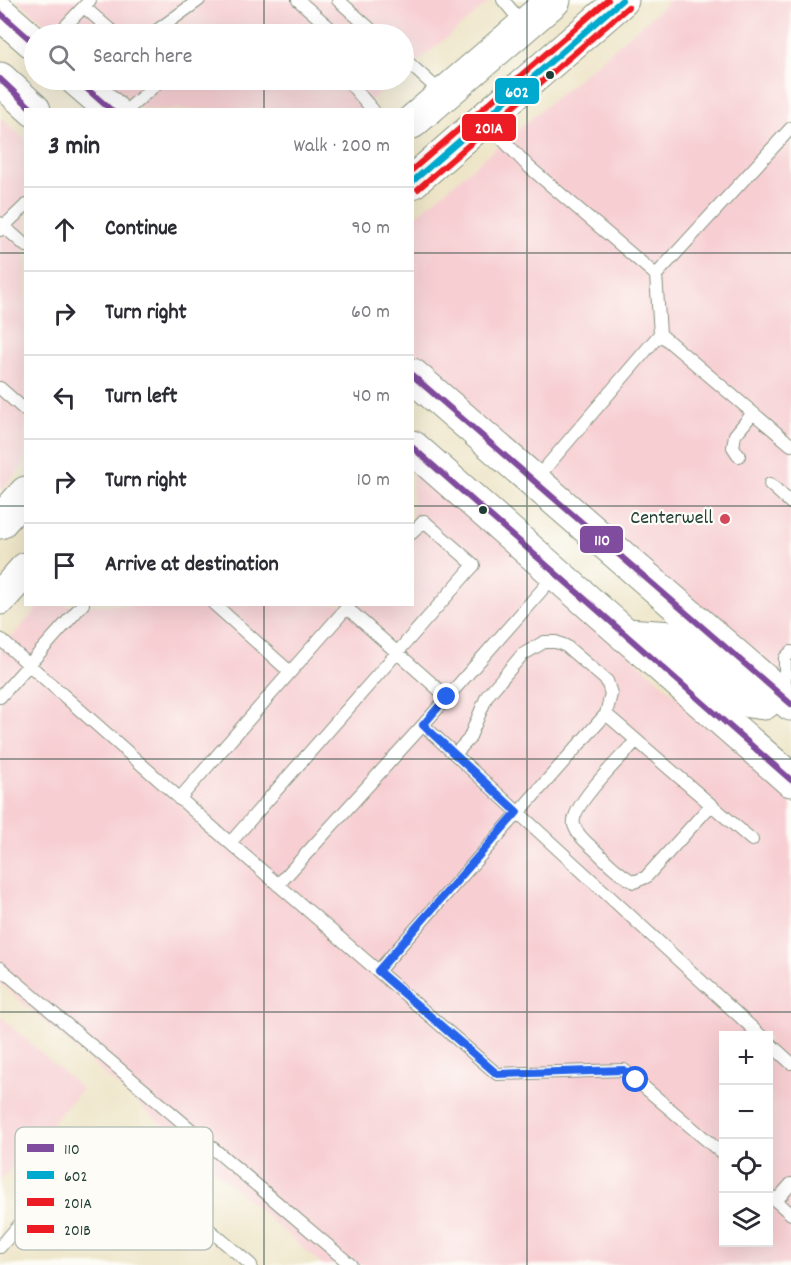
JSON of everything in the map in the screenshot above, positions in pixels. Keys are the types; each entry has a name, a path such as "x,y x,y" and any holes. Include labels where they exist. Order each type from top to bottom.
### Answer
{"main road":[{"path":"414,120 554,0"},
{"path":"414,180 622,0"},
{"path":"0,14 24,34"},
{"path":"0,80 32,108"},
{"path":"89,90 110,108"},
{"path":"414,377 786,690 764,703 749,701 730,688 673,638 625,635"},
{"path":"414,449 791,780"},
{"path":"0,522 24,495"},
{"path":"0,598 24,571"}],"lane":[{"path":"166,24 199,0"},
{"path":"298,0 326,24"},
{"path":"338,0 365,24"},
{"path":"503,0 525,26"},
{"path":"67,24 87,3 106,24"},
{"path":"414,68 444,95"},
{"path":"129,108 150,90"},
{"path":"356,90 371,108"},
{"path":"483,120 528,166 656,275 660,334 534,480"},
{"path":"656,275 791,128"},
{"path":"24,207 1,227 24,244"},
{"path":"660,334 791,445"},
{"path":"0,388 24,405"},
{"path":"739,456 733,447 735,435 753,413"},
{"path":"770,484 791,503"},
{"path":"230,843 474,565 424,521 414,531"},
{"path":"278,885 556,574"},
{"path":"0,697 80,606"},
{"path":"216,606 290,672"},
{"path":"179,799 348,606 447,697"},
{"path":"0,639 179,799 497,1074 624,1070 719,1152"},
{"path":"378,971 606,714 611,694 607,681 566,646 556,642 544,642 522,655 487,696 469,739 455,754"},
{"path":"786,690 785,658 791,652"},
{"path":"606,714 752,840"},
{"path":"423,725 757,1031"},
{"path":"636,741 588,794 576,811 573,824 580,835 621,875 634,882 646,877 711,805"},
{"path":"0,968 185,1127"},
{"path":"773,1047 791,1063"},
{"path":"213,1150 351,1265"},
{"path":"773,1197 791,1184"},
{"path":"773,1199 791,1214"},
{"path":"0,1247 15,1230"},
{"path":"213,1233 251,1265"}],"shaded area":[{"path":"17,0 492,0 414,65 414,24 45,24"},
{"path":"671,0 791,0 791,690 414,364 414,217"},
{"path":"120,90 384,90 361,108 141,108"},
{"path":"0,118 24,138 24,464 0,492"},
{"path":"414,465 791,797 791,1265 322,1265 213,1170 213,1127 164,1127 0,983 0,650 39,606 414,606"},
{"path":"0,1016 82,1089 48,1127 15,1127 15,1164 0,1181"}],"transit line":[{"name":"201B","path":"414,168 608,0"},
{"name":"602","path":"414,180 622,0"},
{"name":"201A","path":"418,189 628,7"},
{"name":"110","path":"0,13 24,34"},
{"name":"110","path":"0,79 31,108"},
{"name":"110","path":"88,90 109,108"},
{"name":"110","path":"414,377 791,704"},
{"name":"110","path":"414,449 791,780"}],"place":[{"name":"Centerwell","path":"725,519"}],"route":[{"path":"447,697 423,725 517,812 378,971 497,1074 624,1070 636,1080"}]}
